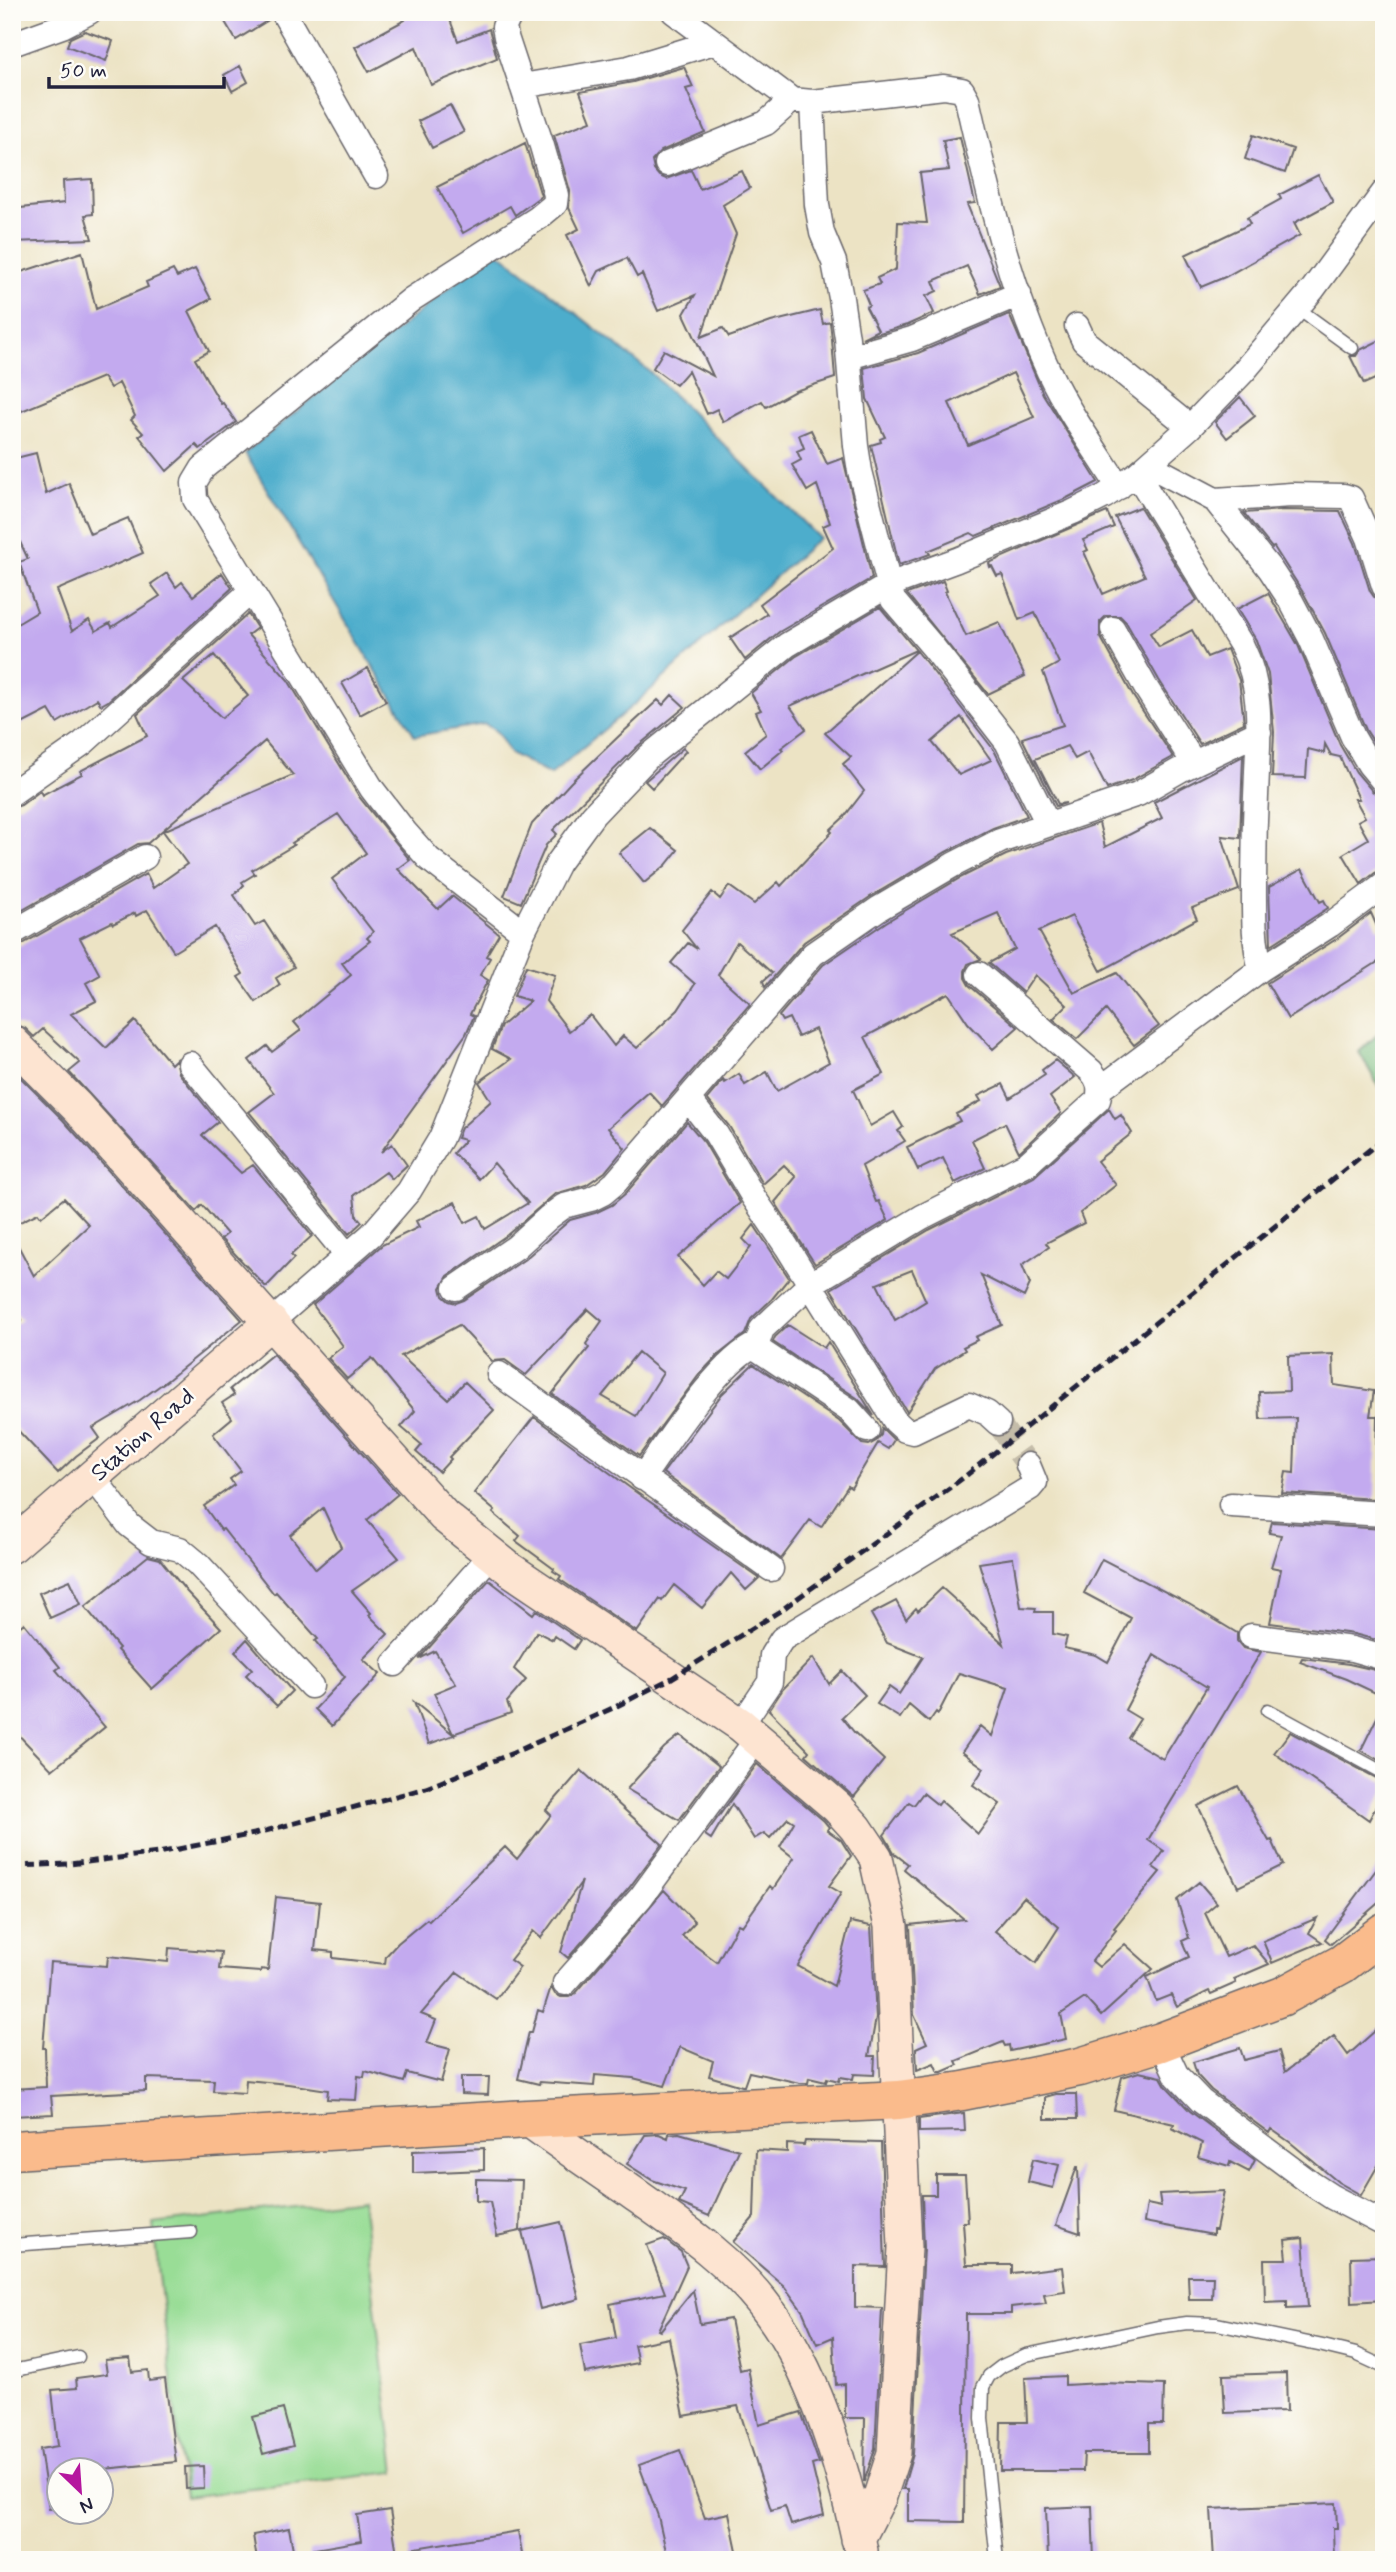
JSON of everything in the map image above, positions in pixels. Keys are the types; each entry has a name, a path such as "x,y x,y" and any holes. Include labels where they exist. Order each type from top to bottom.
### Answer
{"highway":[{"path":"12,2150 899,2100 1021,2080 1080,2067 1161,2042 1283,1996 1342,1964 1384,1933"}],"street":[{"path":"12,44 62,26 89,12"},
{"path":"282,12 376,176"},
{"path":"510,12 504,27 506,37 556,195 555,204 538,218 412,299 203,468 194,483 195,499 372,789 429,859 523,932"},
{"path":"674,12 802,101 822,233 834,262 849,358 856,446 893,600 1007,742 1048,824"},
{"path":"522,86 629,68 714,41"},
{"path":"667,164 766,123 802,101 929,88 962,90 967,99 1002,243 1050,373 1135,475 1252,665 1256,683 1259,732 1254,922 1255,943 1261,969"},
{"path":"271,1322 371,1235 409,1191 441,1138 523,932 558,863 593,815 649,755 787,646 889,585 1073,512 1135,475 1190,426 1243,372 1380,206"},
{"path":"849,358 912,340 1019,294"},
{"path":"1077,326 1084,341 1190,426"},
{"path":"1135,475 1215,500 1291,495 1351,498 1377,538 1384,586"},
{"path":"1215,500 1264,561 1291,601 1311,639 1353,737 1369,764 1384,782"},
{"path":"12,793 83,743 250,592"},
{"path":"1113,629 1146,688 1194,763"},
{"path":"456,1288 516,1247 564,1206 603,1193 615,1183 813,954 878,909 1000,841 1138,794 1259,732"},
{"path":"12,933 145,857"},
{"path":"1100,1089 1261,969 1330,925 1384,884"},
{"path":"642,1478 694,1406 731,1362 747,1348 757,1344 762,1329 809,1285 922,1217 1027,1164 1098,1100 1100,1089 1097,1078 1091,1071 979,974"},
{"path":"12,1042 77,1107 444,1516 511,1570 749,1732 836,1807 856,1828 876,1858 891,1926 905,2247 894,2453 861,2549"},
{"path":"190,1064 347,1255"},
{"path":"689,1100 716,1134 895,1421 905,1430 920,1430 957,1408 969,1405 987,1413 998,1423"},
{"name":"Station Road","path":"12,1546 271,1322"},
{"path":"757,1344 768,1357 849,1410 867,1430"},
{"path":"499,1374 771,1569"},
{"path":"565,1983 641,1897 749,1732 770,1682 772,1656 782,1639 1030,1488 1035,1482 1028,1465"},
{"path":"93,1476 129,1525 151,1542 180,1549 198,1564 311,1686"},
{"path":"1231,1505 1384,1514"},
{"path":"395,1664 492,1555"},
{"path":"1251,1636 1352,1649 1384,1658"},
{"path":"1161,2042 1177,2076 1201,2101 1322,2191 1384,2224"},
{"path":"527,2119 681,2227 737,2274 770,2312 795,2350 822,2416 861,2549"}],"lane":[{"path":"1297,308 1352,348"},
{"path":"1268,1710 1384,1773"},
{"path":"12,2245 191,2232"},
{"path":"997,2560 982,2407 983,2387 989,2376 1002,2366 1026,2355 1186,2323 1217,2324 1323,2346 1356,2354 1384,2367"},
{"path":"12,2371 78,2357"}],"green space":[{"path":"1384,1028 1384,1096 1359,1052"},
{"path":"362,2199 395,2472 185,2497 153,2224"}],"water":[{"path":"496,250 649,371 819,538 637,702 550,775 510,753 497,732 485,724 415,736 245,453"}],"building":[{"path":"219,12 268,12 270,19 236,40"},
{"path":"402,12 447,12 458,41 489,29 497,58 431,85 416,47 369,72 355,47 405,20"},
{"path":"85,31 113,41 106,61 67,46 70,38"},
{"path":"240,66 248,82 232,91 224,75"},
{"path":"684,67 693,87 686,89 705,132 661,151 652,161 654,170 666,179 691,170 700,189 742,171 750,188 723,205 736,234 701,337 723,328 729,337 771,322 820,310 823,324 830,322 832,340 835,378 795,391 766,407 762,401 723,422 717,409 707,414 688,371 676,385 653,368 664,350 713,376 684,314 695,295 658,311 642,274 637,277 627,258 599,271 591,286 567,235 579,229 569,208 570,191 554,135 591,121 580,92 633,82"},
{"path":"450,105 464,132 432,148 418,121"},
{"path":"1253,135 1293,149 1285,173 1245,159"},
{"path":"960,137 975,203 967,204 1000,286 980,294 967,266 933,281 937,291 926,296 934,313 907,325 862,338 878,330 866,307 869,305 863,290 880,284 877,278 896,269 898,222 927,223 920,173 949,170 943,140"},
{"path":"525,143 541,196 515,215 510,206 463,233 437,187"},
{"path":"1318,175 1333,202 1294,223 1300,235 1225,277 1201,287 1185,255 1250,224 1247,218 1281,199 1279,195"},
{"path":"92,179 93,214 85,215 92,239 12,242 12,209 64,203 63,181"},
{"path":"82,252 96,309 148,287 146,282 173,270 177,277 195,269 211,299 189,311 209,351 195,359 221,404 223,403 236,422 200,449 196,445 167,471 139,436 143,433 131,420 135,416 119,383 110,388 103,377 12,415 12,275"},
{"path":"1009,314 1043,394 1098,482 976,536 971,533 928,551 930,554 899,565 871,445 881,442 880,439 885,437 867,399 864,368 918,353","holes":["1013,373 1034,417 968,445 949,403"]},
{"path":"1384,338 1384,375 1364,384 1350,356 1356,356 1360,350"},
{"path":"1240,397 1255,416 1227,438 1215,422"},
{"path":"811,430 827,464 843,458 872,578 779,632 745,660 730,638 767,614 760,604 833,548 823,526 830,523 817,485 807,491 792,465 801,460 797,451 804,448 799,435"},
{"path":"36,453 46,494 69,483 90,534 128,518 143,553 57,590 72,631 89,620 96,631 110,623 112,627 160,596 151,584 167,573 176,587 182,582 193,596 222,573 232,588 108,701 101,705 97,699 57,723 49,710 12,729 12,627 37,612 19,562 28,559 12,525 18,523 12,459"},
{"path":"1140,507 1197,600 1150,633 1159,647 1192,630 1207,657 1227,649 1239,680 1244,723 1200,744 1126,622 1120,616 1106,616 1100,622 1100,636 1133,696 1173,757 1132,780 1107,789 1088,752 1075,759 1067,746 1035,759 1058,804 1066,803 1056,806 1022,738 1063,725 1043,672 1059,663 1035,613 1019,620 1002,574 997,576 989,563 1107,512 1114,527 1083,540 1088,550 1084,552 1103,594 1145,576 1115,517"},
{"path":"1282,510 1340,511 1355,543 1370,591 1374,597 1384,600 1384,758 1366,730 1325,633 1304,594 1274,547 1272,548 1244,513"},
{"path":"943,581 947,591 945,592 966,636 999,622 1025,676 988,694 907,594"},
{"path":"1268,593 1298,645 1340,745 1356,772 1373,792 1384,796 1384,870 1375,873 1361,884 1343,854 1368,839 1358,821 1365,817 1355,799 1359,799 1340,757 1331,755 1325,744 1324,753 1308,749 1306,778 1272,777 1274,732 1268,674 1256,640 1237,609"},
{"path":"880,607 916,650 790,706 806,729 760,769 745,751 766,734 756,712 761,710 751,693 795,657"},
{"path":"248,614 257,628 248,635 288,680 360,798 410,860 398,869 438,909 452,896 499,934 486,956 490,958 480,975 488,980 470,1014 474,1016 466,1034 381,1152 392,1144 407,1165 392,1179 386,1172 354,1195 356,1215 362,1222 349,1234 249,1112 274,1093 249,1060 267,1046 272,1052 301,1030 294,1022 351,975 342,963 370,941 367,938 373,932 332,879 366,853 338,814 252,870 255,874 242,882 244,885 234,895 255,926 264,921 294,967 276,978 280,985 256,1002 238,977 243,974 215,927 174,952 147,910 113,924 112,922 80,938 100,975 86,983 96,1001 71,1014 106,1048 135,1021 171,1064 176,1059 179,1073 218,1122 202,1135 241,1173 253,1165 312,1236 291,1255 294,1258 266,1287 221,1239 227,1234 202,1205 196,1211 69,1072 80,1063 43,1029 34,1037 25,1028 12,1023 12,948 146,874 153,888 187,864 163,831 293,775 265,741 148,843 138,844 12,916 12,808 21,805 40,791 42,795 82,774 80,771 147,736 137,714","holes":["214,655 248,696 222,718 183,681"]},
{"path":"917,651 994,750 1027,816 993,828 946,852 870,897 804,942 765,987 763,981 772,973 737,942 718,975 750,1004 662,1106 649,1092 608,1128 625,1148 605,1172 586,1185 555,1194 507,1235 448,1276 441,1288 443,1296 449,1301 456,1303 464,1300 525,1259 570,1220 612,1205 626,1193 687,1122 704,1142 740,1203 678,1257 703,1285 716,1271 726,1279 751,1247 743,1239 754,1225 789,1278 751,1319 745,1334 717,1356 699,1375 639,1456 552,1394 589,1348 586,1344 602,1321 588,1309 526,1375 505,1360 492,1361 459,1325 401,1356 448,1399 465,1382 494,1410 449,1457 451,1459 439,1472 416,1452 422,1445 401,1427 415,1411 372,1358 347,1379 328,1358 343,1346 313,1305 382,1245 419,1227 416,1221 455,1202 465,1223 479,1216 485,1229 528,1203 494,1163 479,1179 453,1153 465,1140 457,1138 461,1128 491,1101 479,1082 511,1059 492,1049 501,1026 530,1001 514,996 526,966 555,975 546,1001 569,1031 590,1015 614,1046 623,1036 637,1048 678,1010 695,984 671,963 688,943 697,949 682,930 712,892 720,899 729,886 754,904 778,882 781,886 832,832 830,830 864,791 843,764 851,757 825,733","holes":["961,717 991,760 959,775 932,742","638,1352 663,1373 636,1416 602,1396"]},
{"path":"368,668 386,701 360,715 342,683"},
{"path":"672,695 685,707 638,746 553,830 557,834 546,845 521,903 504,896 532,824 571,782 658,700 663,705"},
{"path":"683,748 686,751 652,788 645,781"},
{"path":"1243,756 1240,838 1222,836 1239,890 1192,908 1197,919 1101,971 1072,916 1039,931 1074,993 1117,973 1159,1026 1134,1045 1106,1010 1077,1039 1053,1019 1067,1005 1035,975 1023,993 989,963 1015,949 998,913 952,933 981,959 968,964 965,978 969,985 1018,1027 993,1049 968,1023 948,993 865,1037 884,1074 853,1090 870,1126 894,1112 903,1127 898,1131 905,1141 862,1166 876,1202 879,1201 888,1220 815,1264 775,1202 796,1177 784,1165 763,1184 729,1126 707,1099 723,1080 725,1083 739,1074 745,1085 767,1072 777,1091 829,1062 815,1029 798,1037 789,1018 782,1021 779,1016 823,965 886,922 960,878 1006,855 1099,823 1105,847 1162,818 1154,802"},
{"path":"650,828 678,850 666,865 644,883 619,853"},
{"path":"1302,869 1320,902 1324,900 1328,908 1271,945 1269,887"},
{"path":"1371,913 1378,929 1384,926 1384,958 1288,1019 1267,983 1338,938"},
{"path":"1055,1060 1075,1077 1050,1097 1061,1113 1019,1152 1005,1123 972,1140 985,1168 955,1183 943,1158 918,1170 907,1147 960,1121 956,1114 981,1101 978,1096 1003,1084 1010,1098 1045,1075 1042,1070"},
{"path":"20,1077 63,1120 242,1320 169,1379 93,1428 100,1438 58,1473 12,1424 12,1327 22,1320 12,1309 12,1234 34,1276 89,1225 64,1198 41,1217 38,1213 12,1226 12,1084"},
{"path":"1109,1109 1115,1119 1121,1115 1132,1133 1097,1161 1116,1185 1080,1213 1084,1223 1046,1243 1049,1247 1022,1265 1030,1284 1024,1297 981,1275 1002,1325 975,1337 977,1340 963,1347 965,1350 935,1369 907,1412 831,1289 929,1230 1034,1177","holes":["912,1270 926,1301 895,1320 877,1284"]},
{"path":"788,1325 824,1348 828,1342 874,1416 857,1398 773,1342"},
{"path":"273,1354 398,1494 367,1520 399,1558 352,1591 371,1613 369,1615 388,1634 363,1659 380,1674 332,1726 315,1709 345,1677 315,1641 318,1639 276,1592 274,1594 204,1506 234,1485 230,1479 241,1471 213,1434 232,1418 222,1403 234,1395 230,1389","holes":["323,1508 341,1547 316,1569 290,1535"]},
{"path":"1333,1354 1334,1385 1374,1391 1370,1416 1377,1416 1375,1499 1282,1493 1286,1472 1294,1473 1296,1418 1260,1419 1259,1392 1289,1391 1288,1356"},
{"path":"753,1364 839,1421 862,1444 869,1445 876,1441 882,1428 894,1440 888,1449 878,1443 851,1488 848,1486 821,1527 810,1520 781,1559 663,1473 722,1394"},
{"path":"534,1417 759,1578 746,1590 731,1573 702,1608 674,1585 662,1601 660,1599 637,1632 559,1579 561,1576 553,1571 554,1569 516,1541 520,1536 474,1493"},
{"path":"1272,1522 1384,1529 1384,1642 1354,1634 1270,1623 1281,1569 1271,1567 1281,1535 1269,1533"},
{"path":"148,1556 160,1559 221,1628 152,1689 117,1650 119,1648 85,1607"},
{"path":"1013,1558 1021,1607 1036,1608 1035,1612 1053,1612 1053,1634 1067,1637 1064,1648 1096,1655 1108,1662 1131,1618 1084,1593 1102,1559 1189,1604 1237,1633 1237,1641 1243,1648 1261,1652 1148,1840 1164,1851 1153,1867 1160,1872 1114,1928 1116,1930 1092,1961 1099,1967 1125,1944 1153,1969 1101,2016 1085,1998 1061,2014 1066,2039 1010,2051 1009,2045 1005,2046 1003,2042 956,2061 958,2065 942,2072 938,2072 934,2063 917,2070 916,2048 927,2043 914,2015 910,1925 964,1919 904,1869 908,1864 895,1854 884,1835 909,1802 914,1805 923,1793 938,1805 941,1801 978,1834 1000,1804 973,1785 984,1768 962,1752 980,1726 992,1736 1008,1688 959,1673 938,1714 936,1712 929,1722 909,1705 900,1718 877,1704 889,1687 899,1694 923,1657 887,1643 871,1614 896,1601 906,1619 942,1588 1004,1644 979,1563","holes":["1154,1655 1207,1687 1163,1759 1128,1738 1140,1719 1125,1710","1024,1897 1059,1927 1036,1963 995,1931"]},
{"path":"70,1580 81,1604 50,1618 39,1593"},
{"path":"489,1580 533,1614 536,1610 580,1640 574,1649 555,1636 553,1640 537,1632 514,1669 526,1680 507,1702 511,1713 453,1734 434,1693 456,1684 435,1651 419,1659"},
{"path":"24,1623 60,1667 56,1670 105,1727 52,1770 12,1728 12,1633"},
{"path":"247,1639 292,1691 277,1706 246,1675 252,1669 235,1652"},
{"path":"813,1658 829,1684 842,1671 865,1695 842,1717 884,1760 854,1797 806,1755 809,1751 769,1710 783,1689"},
{"path":"1302,1658 1384,1672 1384,1697 1300,1662"},
{"path":"414,1702 454,1735 429,1744"},
{"path":"1384,1703 1384,1763 1361,1750"},
{"path":"1290,1732 1384,1782 1384,1791 1369,1820 1274,1753"},
{"path":"680,1735 719,1766 679,1820 627,1789 664,1748"},
{"path":"757,1764 824,1821 829,1827 827,1830 841,1840 851,1856 829,1886 841,1893 798,1966 834,1986 850,1922 871,1926 876,2018 869,2056 875,2056 874,2075 854,2074 853,2079 840,2077 839,2081 827,2078 826,2082 809,2078 808,2083 800,2083 749,2072 742,2086 709,2076 713,2061 680,2047 665,2086 633,2078 595,2075 594,2086 539,2084 518,2079 529,2032 532,2032 538,2010 543,2012 551,1987 555,1994 561,1997 576,1993 664,1890 695,1922 682,1936 717,1962 738,1924 742,1926 770,1886 773,1889 794,1858 780,1847 794,1822 788,1818 770,1838 764,1833 754,1839 732,1804 711,1839 705,1835"},
{"path":"581,1770 662,1844 629,1888 568,1958 561,1952 582,1881 541,1938 533,1931 510,1960 520,1967 496,1999 457,1972 421,2014 436,2020 427,2043 450,2049 441,2082 407,2073 404,2082 365,2071 364,2077 358,2076 356,2100 327,2099 328,2090 288,2084 246,2080 245,2093 213,2091 214,2080 146,2078 146,2091 51,2096 53,2114 12,2116 12,2089 46,2087 43,2048 50,1962 107,1966 108,1956 168,1962 169,1948 221,1952 219,1969 260,1972 261,1969 268,1970 276,1897 320,1902 315,1950 333,1952 333,1958 385,1964 386,1956 398,1943 427,1919 429,1921 505,1847 517,1859 551,1815 546,1810"},
{"path":"1238,1786 1269,1841 1272,1840 1283,1865 1238,1887 1198,1806"},
{"path":"1384,1859 1384,1898 1331,1944 1325,1939"},
{"path":"1199,1882 1217,1903 1205,1913 1226,1957 1253,1945 1269,1964 1234,1979 1236,1983 1211,1994 1209,1991 1177,2007 1171,1995 1156,2001 1147,1977 1189,1957 1182,1941 1189,1938 1177,1900"},
{"path":"1317,1918 1309,1933 1322,1942 1272,1963 1263,1941"},
{"path":"1384,2023 1384,2155 1361,2195 1338,2182 1291,2143 1271,2129 1269,2133 1211,2090 1197,2075 1193,2062 1240,2048 1244,2060 1279,2051 1285,2072 1334,2036 1348,2055"},
{"path":"1139,2072 1161,2077 1190,2111 1255,2160 1249,2172 1230,2162 1229,2166 1198,2157 1202,2143 1172,2128 1174,2124 1114,2110 1122,2077"},
{"path":"461,2077 489,2077 488,2095 461,2094"},
{"path":"1076,2094 1077,2119 1045,2119 1045,2097"},
{"path":"964,2113 965,2131 919,2132 919,2119"},
{"path":"679,2133 739,2150 709,2216 679,2203 685,2191 652,2180 627,2164 645,2135 659,2134 668,2138 669,2134"},
{"path":"805,2141 881,2143 885,2267 855,2266 855,2307 882,2308 875,2449 864,2482 865,2418 845,2418 845,2384 836,2385 833,2337 817,2344 803,2312 784,2286 733,2242 754,2217 756,2150 787,2152 787,2144 804,2145"},
{"path":"484,2148 484,2170 413,2173 413,2151"},
{"path":"1033,2159 1059,2165 1053,2188 1028,2182"},
{"path":"1078,2167 1080,2233 1056,2225"},
{"path":"936,2175 965,2175 968,2222 963,2222 966,2265 1012,2265 1012,2273 1062,2267 1065,2291 1044,2294 1046,2303 1011,2307 1011,2314 966,2314 964,2522 908,2521 908,2489 903,2489 913,2454 924,2248 922,2195 936,2195"},
{"path":"476,2179 522,2180 520,2231 497,2236 490,2202 476,2201"},
{"path":"1224,2191 1213,2235 1144,2222 1147,2204 1161,2207 1159,2194"},
{"path":"561,2222 579,2299 540,2309 522,2231"},
{"path":"1303,2238 1308,2307 1287,2308 1287,2301 1265,2302 1264,2259 1287,2259 1285,2240"},
{"path":"664,2239 681,2252 687,2266 658,2330 660,2331 693,2290 700,2324 730,2319 740,2370 748,2368 759,2425 801,2412 819,2463 812,2465 824,2515 791,2525 785,2506 771,2510 738,2406 684,2416 669,2338 634,2345 638,2363 585,2373 580,2345 616,2338 610,2304 665,2293 647,2245"},
{"path":"1384,2256 1384,2300 1352,2302 1351,2257"},
{"path":"1188,2276 1213,2276 1212,2299 1189,2299"},
{"path":"130,2358 132,2372 148,2370 149,2381 165,2379 176,2462 116,2468 116,2456 46,2456 46,2489 40,2449 58,2446 52,2390 77,2388 76,2378 107,2374 105,2360"},
{"path":"1286,2373 1287,2411 1225,2413 1223,2375"},
{"path":"1065,2376 1065,2385 1164,2385 1163,2424 1149,2424 1149,2453 1084,2453 1083,2471 1000,2471 1001,2422 1027,2422 1025,2378"},
{"path":"283,2409 293,2446 263,2454 253,2417"},
{"path":"680,2450 705,2518 729,2513 739,2560 668,2560 658,2516 639,2465"},
{"path":"203,2466 204,2488 186,2489 185,2467"},
{"path":"1336,2503 1337,2528 1333,2528 1334,2560 1214,2560 1211,2509"},
{"path":"1092,2506 1094,2560 1048,2560 1046,2508"},
{"path":"390,2510 398,2560 309,2560 309,2550 361,2541 357,2515"},
{"path":"289,2528 295,2560 257,2560 253,2535"},
{"path":"518,2531 523,2560 410,2560 409,2549"}],"tunnel":[{"path":"998,1423 1028,1465"}],"railway":[{"path":"12,1866 70,1864 158,1853 254,1834 426,1788 513,1753 672,1678 780,1611 963,1478 1384,1138"}]}
